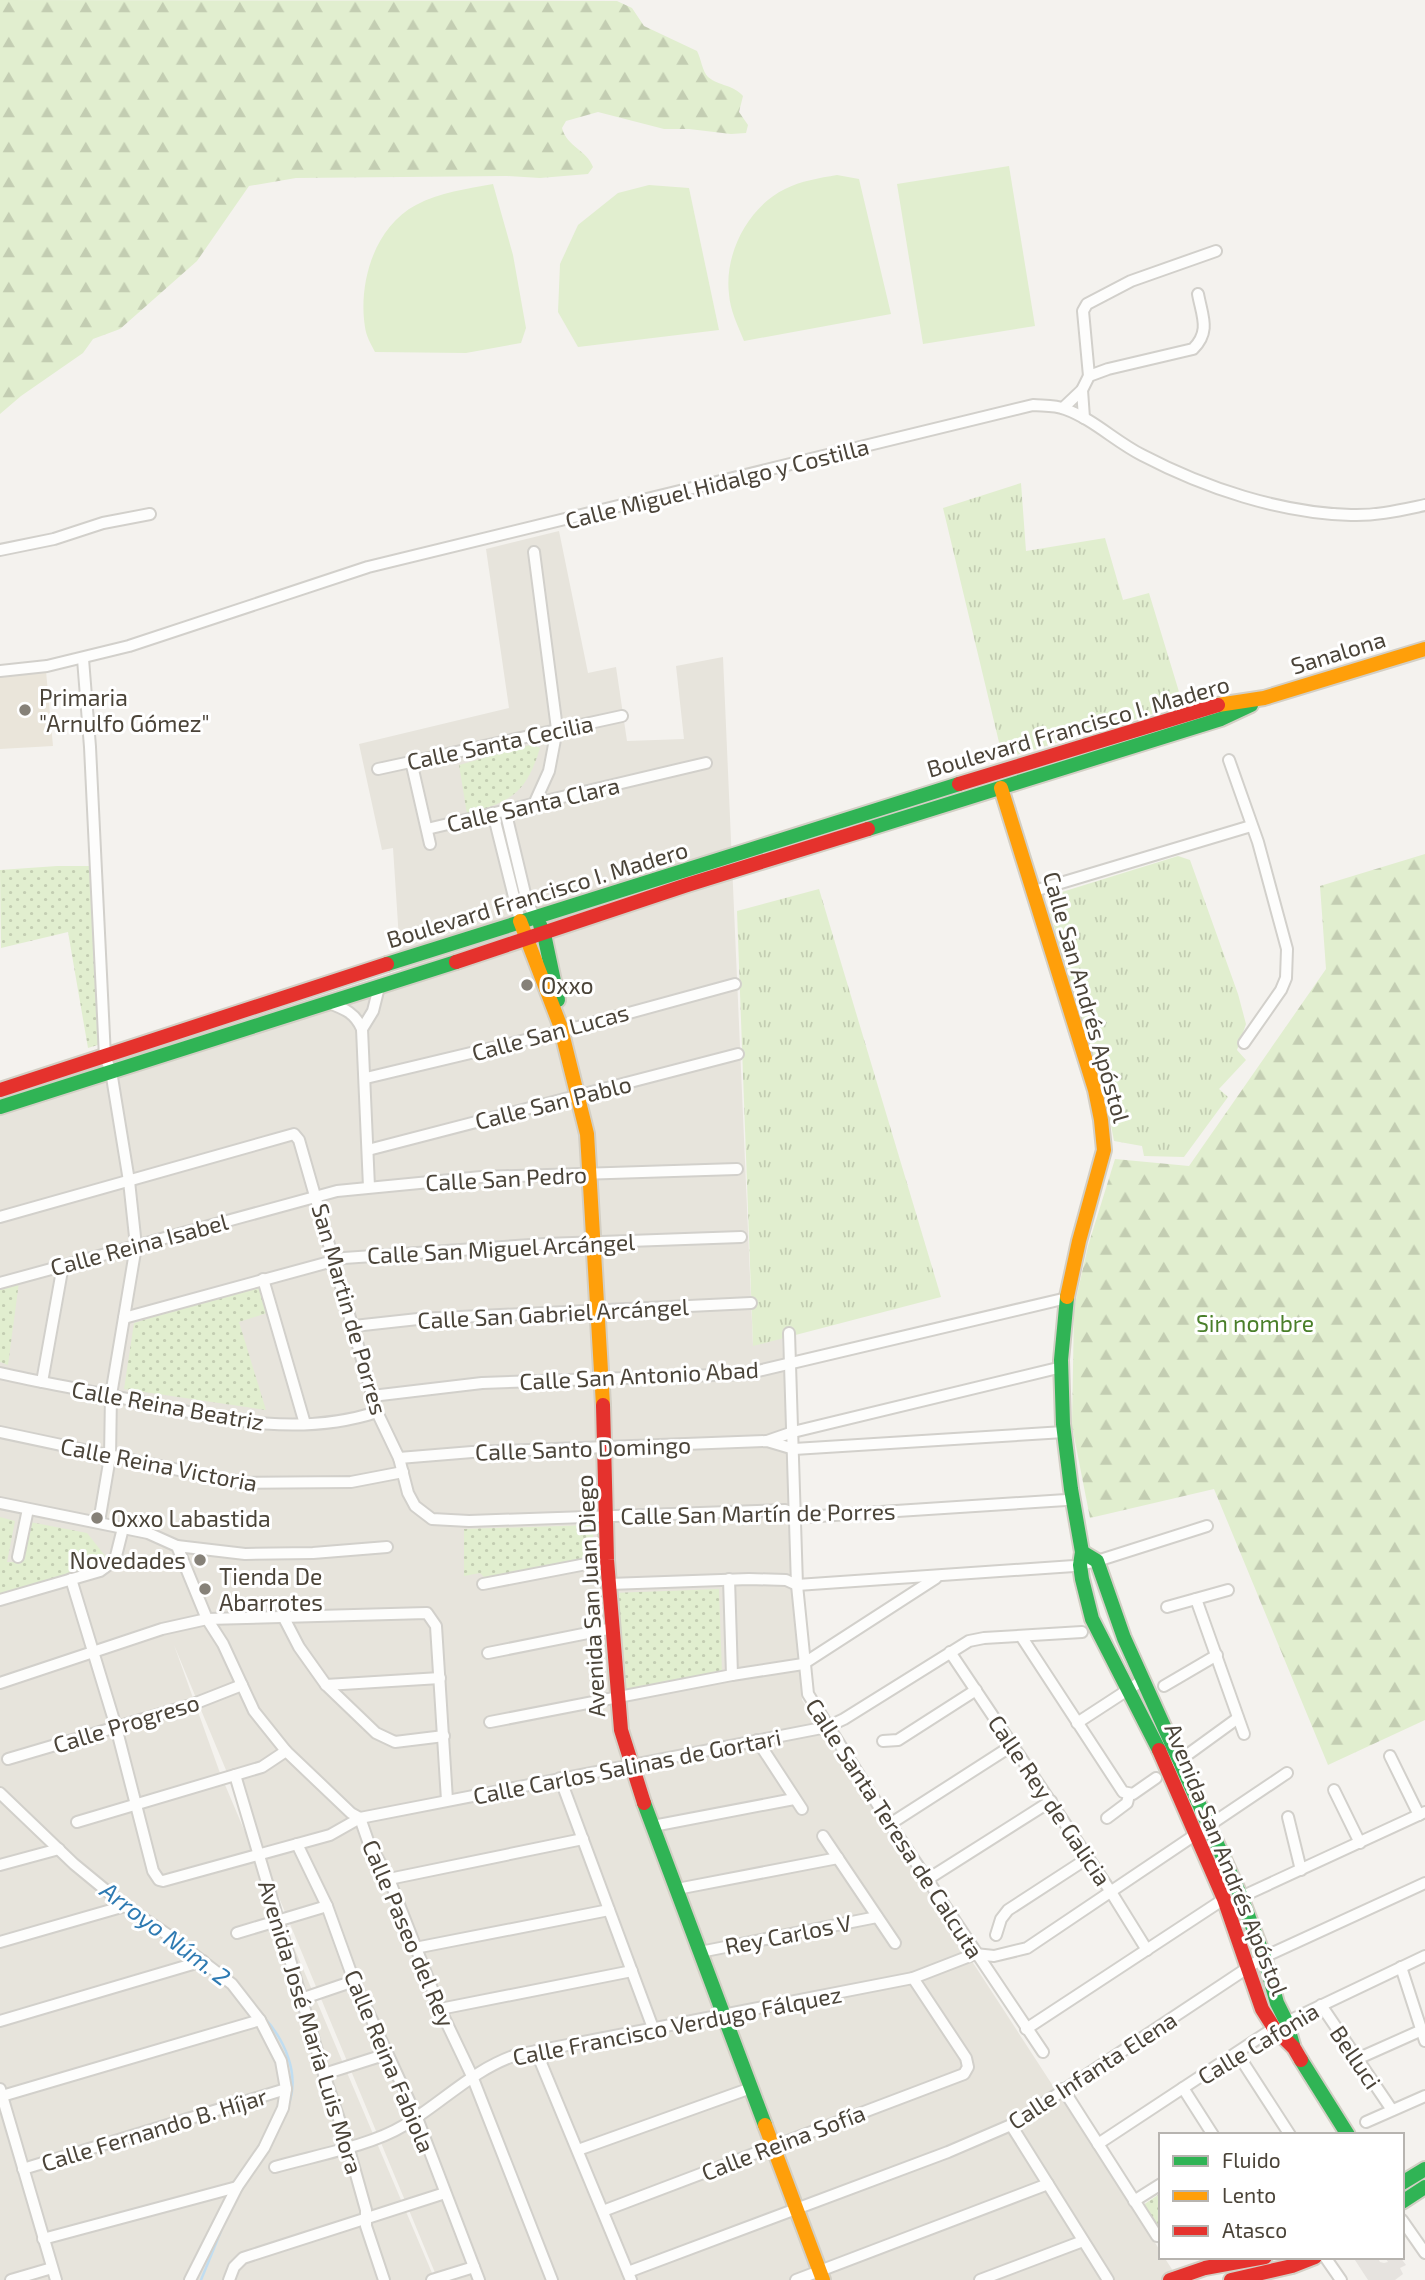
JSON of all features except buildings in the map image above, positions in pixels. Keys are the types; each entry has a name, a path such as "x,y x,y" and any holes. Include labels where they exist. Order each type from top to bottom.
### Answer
{"street":[{"path":"1063,408 1082,390 1089,376 1083,311 1087,304 1131,282 1216,251"},
{"path":"1089,376 1193,349 1201,341 1205,329 1198,294"},
{"path":"1082,390 1084,418"},
{"name":"Calle Miguel Hidalgo y Costilla","path":"0,671 83,659 368,567 1033,405 1063,408 1084,418 1142,455 1208,484 1254,499 1305,512 1353,515 1385,513 1425,505"},
{"path":"0,550 54,539 103,523 150,514"},
{"path":"534,552 557,729 549,771 535,802"},
{"name":"Sanalona","path":"1264,698 1425,649"},
{"path":"83,659 90,747 105,1057 111,1072 129,1181 136,1246 111,1395 110,1457 99,1522"},
{"name":"Boulevard Francisco I. Madero","path":"0,1090 520,921 681,873 908,799 1217,705 1264,698"},
{"name":"Boulevard Francisco I. Madero","path":"0,1107 544,934 687,885 1221,719 1264,698"},
{"name":"Calle Santa Cecilia","path":"378,769 622,716"},
{"path":"1123,734 1128,749"},
{"name":"Calle Santa Clara","path":"411,761 427,829 706,763"},
{"path":"1230,761 1258,842 1287,949 1286,978 1281,990 1244,1043"},
{"name":"Calle San Andrés Apóstol","path":"1001,788 1080,1040 1104,1133 1104,1150 1073,1263 1067,1298 1062,1367 1064,1432 1081,1558"},
{"path":"499,812 527,902 535,917"},
{"path":"499,812 520,921"},
{"path":"1034,891 1251,826"},
{"path":"427,829 430,845"},
{"name":"Avenida San Juan Diego","path":"535,917 544,934 558,994 561,1025"},
{"name":"Avenida San Juan Diego","path":"520,921 561,1025 587,1134 602,1378 607,1560 619,1718 630,1764 821,2276"},
{"name":"Calle San Lucas","path":"366,1078 561,1025 735,984"},
{"path":"362,1028 373,1011 379,987"},
{"path":"329,1003 348,1010 357,1018 362,1028 369,1186"},
{"name":"Calle San Pablo","path":"368,1150 738,1054"},
{"name":"San Martin de Porres","path":"129,1181 280,1136 296,1136 317,1195 377,1412 399,1458 408,1493 415,1506 432,1519 443,1521"},
{"name":"Calle San Pedro","path":"278,1206 317,1195 369,1186 481,1177 737,1169"},
{"path":"0,1217 129,1181"},
{"name":"Calle Reina Isabel","path":"0,1283 278,1206"},
{"name":"Calle San Miguel Arcángel","path":"124,1318 334,1259 594,1242 741,1237"},
{"path":"42,1382 63,1265"},
{"path":"263,1279 305,1424"},
{"name":"Calle San Antonio Abad","path":"372,1396 482,1383 745,1374 1067,1298"},
{"name":"Calle San Gabriel Arcángel","path":"354,1326 418,1319 751,1303"},
{"name":"Calle Santa Teresa de Calcuta","path":"789,1333 797,1585 808,1694 890,1825 1043,2052"},
{"name":"Calle Santo Domingo","path":"399,1458 767,1441 793,1432 1062,1367"},
{"name":"Calle Reina Beatriz","path":"0,1373 239,1422 305,1424 345,1421 377,1412"},
{"name":"Calle Reina Victoria","path":"0,1432 110,1457 258,1485 351,1482 403,1472"},
{"name":"Calle Santo Domingo","path":"767,1441 794,1449 1064,1432"},
{"name":"Calle San Martín de Porres","path":"443,1521 785,1510 804,1517 1066,1500 1072,1497"},
{"path":"0,1503 148,1533 177,1546 245,1554 313,1553 387,1547"},
{"path":"18,1557 28,1508"},
{"path":"609,1584 729,1579 786,1580 797,1585 940,1576 1081,1558 1097,1561 1207,1526"},
{"path":"0,1600 92,1574 107,1567 115,1560 123,1528"},
{"name":"Calle Paseo del Rey","path":"177,1546 207,1619 223,1644 254,1711 286,1751 351,1813 360,1818 368,1841 389,1879 440,2010 472,2076 552,2280"},
{"name":"Avenida San Andrés Apóstol","path":"1081,1558 1086,1600 1092,1619 1129,1689 1209,1826 1241,1896 1264,1957 1277,2003 1280,2025"},
{"path":"483,1584 607,1560"},
{"name":"Avenida San Andrés Apóstol","path":"1097,1561 1117,1623 1143,1681 1196,1835 1224,1899 1262,2009 1280,2025 1347,2133"},
{"path":"491,1722 732,1675 803,1664 940,1576"},
{"path":"71,1579 116,1727 136,1804"},
{"path":"729,1579 732,1675"},
{"path":"1167,1607 1228,1590"},
{"path":"1196,1599 1244,1734"},
{"path":"0,1683 162,1629 207,1619 427,1613 436,1626 447,1800"},
{"path":"284,1618 299,1647 326,1685 382,1738 401,1742 444,1736"},
{"path":"488,1653 612,1628"},
{"name":"Calle Carlos Salinas de Gortari","path":"136,1804 153,1871 159,1880 169,1881 330,1835 360,1818 827,1727 950,1652 977,1639 1082,1632"},
{"path":"1021,1636 1123,1792 1129,1795"},
{"name":"Calle Rey de Galicia","path":"950,1652 1147,1950"},
{"path":"1164,1686 1217,1655"},
{"path":"326,1685 440,1678"},
{"path":"1077,1723 1143,1681"},
{"name":"Calle Progreso","path":"8,1759 191,1705 242,1685"},
{"path":"883,1741 898,1740 976,1690"},
{"path":"1174,1765 1238,1718"},
{"path":"757,1741 802,1809"},
{"path":"890,1825 1013,1745"},
{"path":"77,1822 267,1765 286,1751"},
{"path":"1241,1896 1422,1813 1390,1756"},
{"name":"Calle Francisco Verdugo Fálquez","path":"275,2167 378,2138 416,2118 472,2076 502,2060 536,2051 913,1978 975,1954 994,1956 1027,1948 1287,1773"},
{"name":"Avenida José María Luis Mora","path":"235,1775 301,1999 348,2146 384,2280"},
{"path":"559,1778 653,2028"},
{"path":"1107,1818 1127,1803 1129,1795 1156,1779"},
{"path":"1334,1790 1360,1843"},
{"path":"0,1793 74,1864 125,1906 232,1984 260,2020 281,2061 286,2089 283,2108 275,2127 237,2187 194,2279"},
{"path":"653,1826 794,1799"},
{"path":"928,1879 1051,1801"},
{"path":"1288,1817 1301,1870"},
{"path":"823,1836 895,1943"},
{"path":"389,1879 583,1839"},
{"name":"Calle Reina Fabiola","path":"298,1844 327,1906 354,1981 416,2118 479,2280"},
{"path":"0,1865 60,1849"},
{"path":"677,1889 838,1858"},
{"path":"996,1935 1001,1919 1008,1910 1088,1858"},
{"name":"Calle Infanta Elena","path":"629,2276 1011,2125 1264,1957 1425,1884"},
{"path":"1026,2029 1224,1899"},
{"path":"0,1942 125,1906"},
{"path":"237,1933 327,1906"},
{"path":"415,1948 609,1910"},
{"name":"Rey Carlos V","path":"700,1952 877,1917"},
{"name":"Calle Cafonia","path":"1098,2144 1280,2025 1425,1956"},
{"path":"0,2021 203,1961"},
{"path":"1357,2059 1423,2036 1401,1967"},
{"path":"440,2010 632,1971"},
{"name":"Calle Reina Sofía","path":"603,2211 964,2074 968,2067 966,2058 913,1978"},
{"path":"301,1999 354,1981"},
{"name":"Belluci","path":"1321,2005 1392,2110"},
{"path":"55,2280 1,2092 260,2020"},
{"path":"536,2051 629,2276"},
{"path":"1237,2053 1289,2133"},
{"path":"324,2074 387,2054"},
{"path":"578,2150 751,2088"},
{"path":"1183,2088 1212,2133"},
{"name":"Calle Fernando B. Híjar","path":"23,2169 286,2089"},
{"path":"1063,2089 1159,2236"},
{"path":"1366,2122 1425,2096"},
{"path":"1011,2125 1108,2280"},
{"path":"1404,2182 1425,2169"},
{"path":"796,2280 821,2276 1048,2184"},
{"path":"1134,2201 1159,2185"},
{"path":"43,2239 237,2187"},
{"path":"1404,2201 1425,2187"},
{"path":"229,2280 234,2267 243,2258 445,2193"},
{"path":"1404,2222 1422,2241 1425,2253"},
{"path":"980,2280 1083,2241"},
{"path":"1178,2278 1292,2266 1310,2259"},
{"path":"1328,2261 1341,2280"},
{"path":"432,2280 474,2267"},
{"path":"11,2280 52,2268"},
{"path":"1231,2280 1262,2268"}],"shaded area":[{"path":"559,531 588,673 616,667 627,741 684,739 676,666 723,657 753,1345 782,1338 802,1700 1159,2249 1159,2259 1165,2259 1179,2280 438,2280 174,1645 220,1773 435,2280 0,2280 0,1098 401,970 393,848 382,850 359,744 509,708 486,549"},
{"name":"Primaria \"Arnulfo Gómez\"","path":"46,671 53,746 0,749 0,673"},
{"path":"1354,2259 1378,2259 1384,2263 1388,2262 1386,2259 1402,2259 1406,2265 1400,2268 1403,2274 1395,2280 1368,2280"}],"green space":[{"path":"0,0 617,1 632,8 644,26 697,51 708,77 743,96 739,112 748,125 746,133 731,134 664,129 598,112 566,121 562,128 568,140 590,161 593,167 588,174 540,178 296,178 249,186 197,261 120,329 93,339 83,353 0,414"},
{"path":"1009,166 1035,326 923,344 897,184"},
{"path":"837,175 859,179 891,314 744,341 731,306 728,279 730,263 741,233 760,207 785,189"},
{"path":"493,184 513,255 526,328 521,343 466,353 375,352 366,330 364,293 372,258 389,227 416,205 434,197"},
{"path":"649,185 689,188 719,330 578,347 558,312 560,264 578,225 618,193"},
{"path":"1021,483 1026,551 1105,538 1123,600 1149,593 1183,705 1003,759 943,508"},
{"path":"534,744 540,748 535,764 522,786 506,800 467,814 459,765"},
{"name":"Sin nombre","path":"1425,854 1425,1720 1328,1765 1214,1489 1090,1518 1072,1426 1074,1308 1088,1246 1115,1159 1189,1166 1326,969 1320,886"},
{"path":"1178,856 1190,860 1238,994 1246,1024 1237,1050 1246,1060 1219,1089 1228,1097 1184,1157 1144,1156 1142,1146 1114,1141 1109,1115 1064,982 1049,896"},
{"path":"90,866 104,1043 88,1048 68,932 1,948 0,870"},
{"path":"819,889 941,1297 753,1346 737,911"},
{"path":"19,1282 8,1365 0,1362 0,1288"},
{"path":"258,1285 267,1313 239,1322 266,1410 124,1389 134,1323"},
{"path":"0,1517 15,1521 7,1562 21,1562 30,1522 87,1533 114,1567 0,1598"},
{"path":"593,1525 594,1558 485,1578 480,1573 464,1576 464,1529"},
{"path":"719,1589 722,1673 620,1692 613,1593"},
{"path":"1159,2194 1159,2232 1140,2207"}],"waterway":[{"name":"Arroyo Núm. 2","path":"263,2016 278,2035 288,2058 293,2082 288,2106"},
{"name":"Arroyo Núm. 2","path":"201,2280 221,2231"}],"traffic: fast":[{"path":"868,829 1221,719 1251,705"},
{"path":"387,964 959,784"},
{"path":"540,925 558,1000"},
{"path":"0,1107 456,962"},
{"path":"1067,1297 1061,1360 1063,1424 1082,1552 1082,1579 1092,1619 1159,1750"},
{"path":"1082,1552 1097,1561 1124,1638 1241,1897 1293,2045"},
{"path":"644,1803 765,2125"},
{"path":"1301,2060 1347,2133"},
{"path":"1404,2182 1425,2169"},
{"path":"1404,2201 1425,2187"}],"traffic: slow":[{"path":"1218,705 1264,698 1425,649"},
{"path":"1001,788 1095,1090 1101,1120 1104,1150 1067,1297"},
{"path":"520,921 560,1025 587,1134 603,1405"},
{"path":"765,2125 823,2280"}],"traffic: jam":[{"path":"959,784 1218,705"},
{"path":"456,962 687,885 868,829"},
{"path":"0,1090 387,964"},
{"path":"603,1405 607,1560 621,1730 644,1803"},
{"path":"1159,1750 1224,1899 1262,2009 1301,2060"},
{"path":"1170,2280 1205,2268 1254,2259"},
{"path":"1231,2280 1292,2266 1310,2259"}],"place":[{"name":"Primaria \"Arnulfo Gómez\"","path":"25,710"},
{"name":"Oxxo","path":"527,985"},
{"name":"Oxxo Labastida","path":"97,1518"},
{"name":"Novedades","path":"200,1560"},
{"name":"Tienda De Abarrotes","path":"205,1589"}]}
